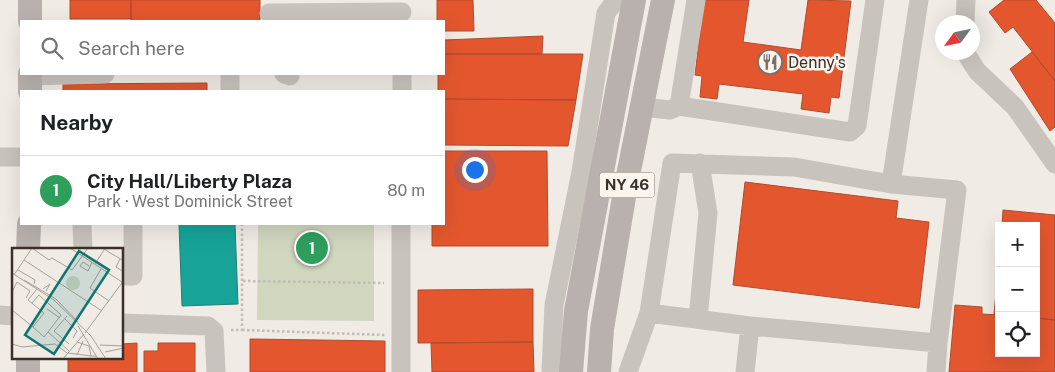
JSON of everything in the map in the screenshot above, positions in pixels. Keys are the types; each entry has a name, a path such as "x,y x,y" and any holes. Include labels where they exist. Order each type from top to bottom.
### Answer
{"main road":[{"path":"30,0 30,20"},
{"name":"NY 46","path":"571,372 576,311 634,0"},
{"name":"NY 46","path":"599,372 602,329 663,0"},
{"path":"28,225 28,248"}],"street":[{"path":"551,372 554,306 581,172 606,13 616,0"},
{"path":"679,106 696,0"},
{"path":"891,184 918,0"},
{"path":"965,15 966,0"},
{"path":"642,107 670,110 679,106 850,132 857,126 875,5"},
{"path":"269,12 402,11"},
{"path":"970,60 977,71 1015,107 1055,164"},
{"path":"30,80 92,75"},
{"path":"230,75 230,90"},
{"path":"402,75 402,90"},
{"path":"0,157 20,157"},
{"path":"628,372 648,313 672,163 794,167 891,184 957,190 936,372"},
{"path":"698,319 708,212 700,163"},
{"path":"82,225 83,248"},
{"path":"124,276 133,276 133,225"},
{"path":"401,225 401,372"},
{"path":"648,313 750,326 938,343"},
{"path":"124,323 208,326 214,331 216,372"},
{"path":"745,372 750,326"}],"path":[{"path":"242,225 242,330"},
{"path":"243,281 402,284"},
{"path":"214,331 242,330 402,336"}],"green space":[{"path":"258,225 374,225 374,321 257,320"}],"building: Shops":[{"path":"70,0 131,0 131,19 70,19"},
{"path":"131,0 260,0 260,20 131,20"},
{"path":"437,0 473,0 474,31 445,31 445,20 437,20"},
{"name":"Denny's","path":"704,0 749,0 743,42 801,50 808,0 851,1 839,98 831,97 829,113 801,109 803,94 719,84 717,99 700,97 702,76 695,75"},
{"path":"1004,0 1036,0 1055,23 1055,81 1013,27 1005,33 989,12"},
{"path":"543,36 542,54 445,54 445,40"},
{"path":"1032,52 1055,81 1055,127 1050,131 1010,69"},
{"path":"445,54 583,54 576,100 445,99 445,90 438,90 438,75 445,75"},
{"path":"207,83 207,90 63,90 63,84"},
{"path":"445,99 576,100 568,146 445,145"},
{"path":"445,151 547,151 548,246 432,246 432,225 445,225"},
{"path":"745,182 898,201 896,218 929,222 919,308 733,285"},
{"path":"1003,210 1055,215 1055,320 1040,318 1040,222 1002,222"},
{"path":"533,289 533,342 418,343 418,290"},
{"path":"955,305 982,307 982,314 995,315 995,357 1040,357 1040,318 1055,320 1055,372 949,372"},
{"path":"250,339 385,341 385,372 250,372"},
{"path":"533,342 534,372 432,372 431,343"},
{"path":"137,343 137,372 68,372 68,360 124,360 124,344"},
{"path":"158,343 195,343 195,372 144,372 144,351 158,351"}],"building: Public":[{"path":"179,225 235,225 238,304 182,306"}],"place":[{"name":"Denny's","path":"770,62"},
{"name":"City Hall/Liberty Plaza","path":"312,248"}]}
